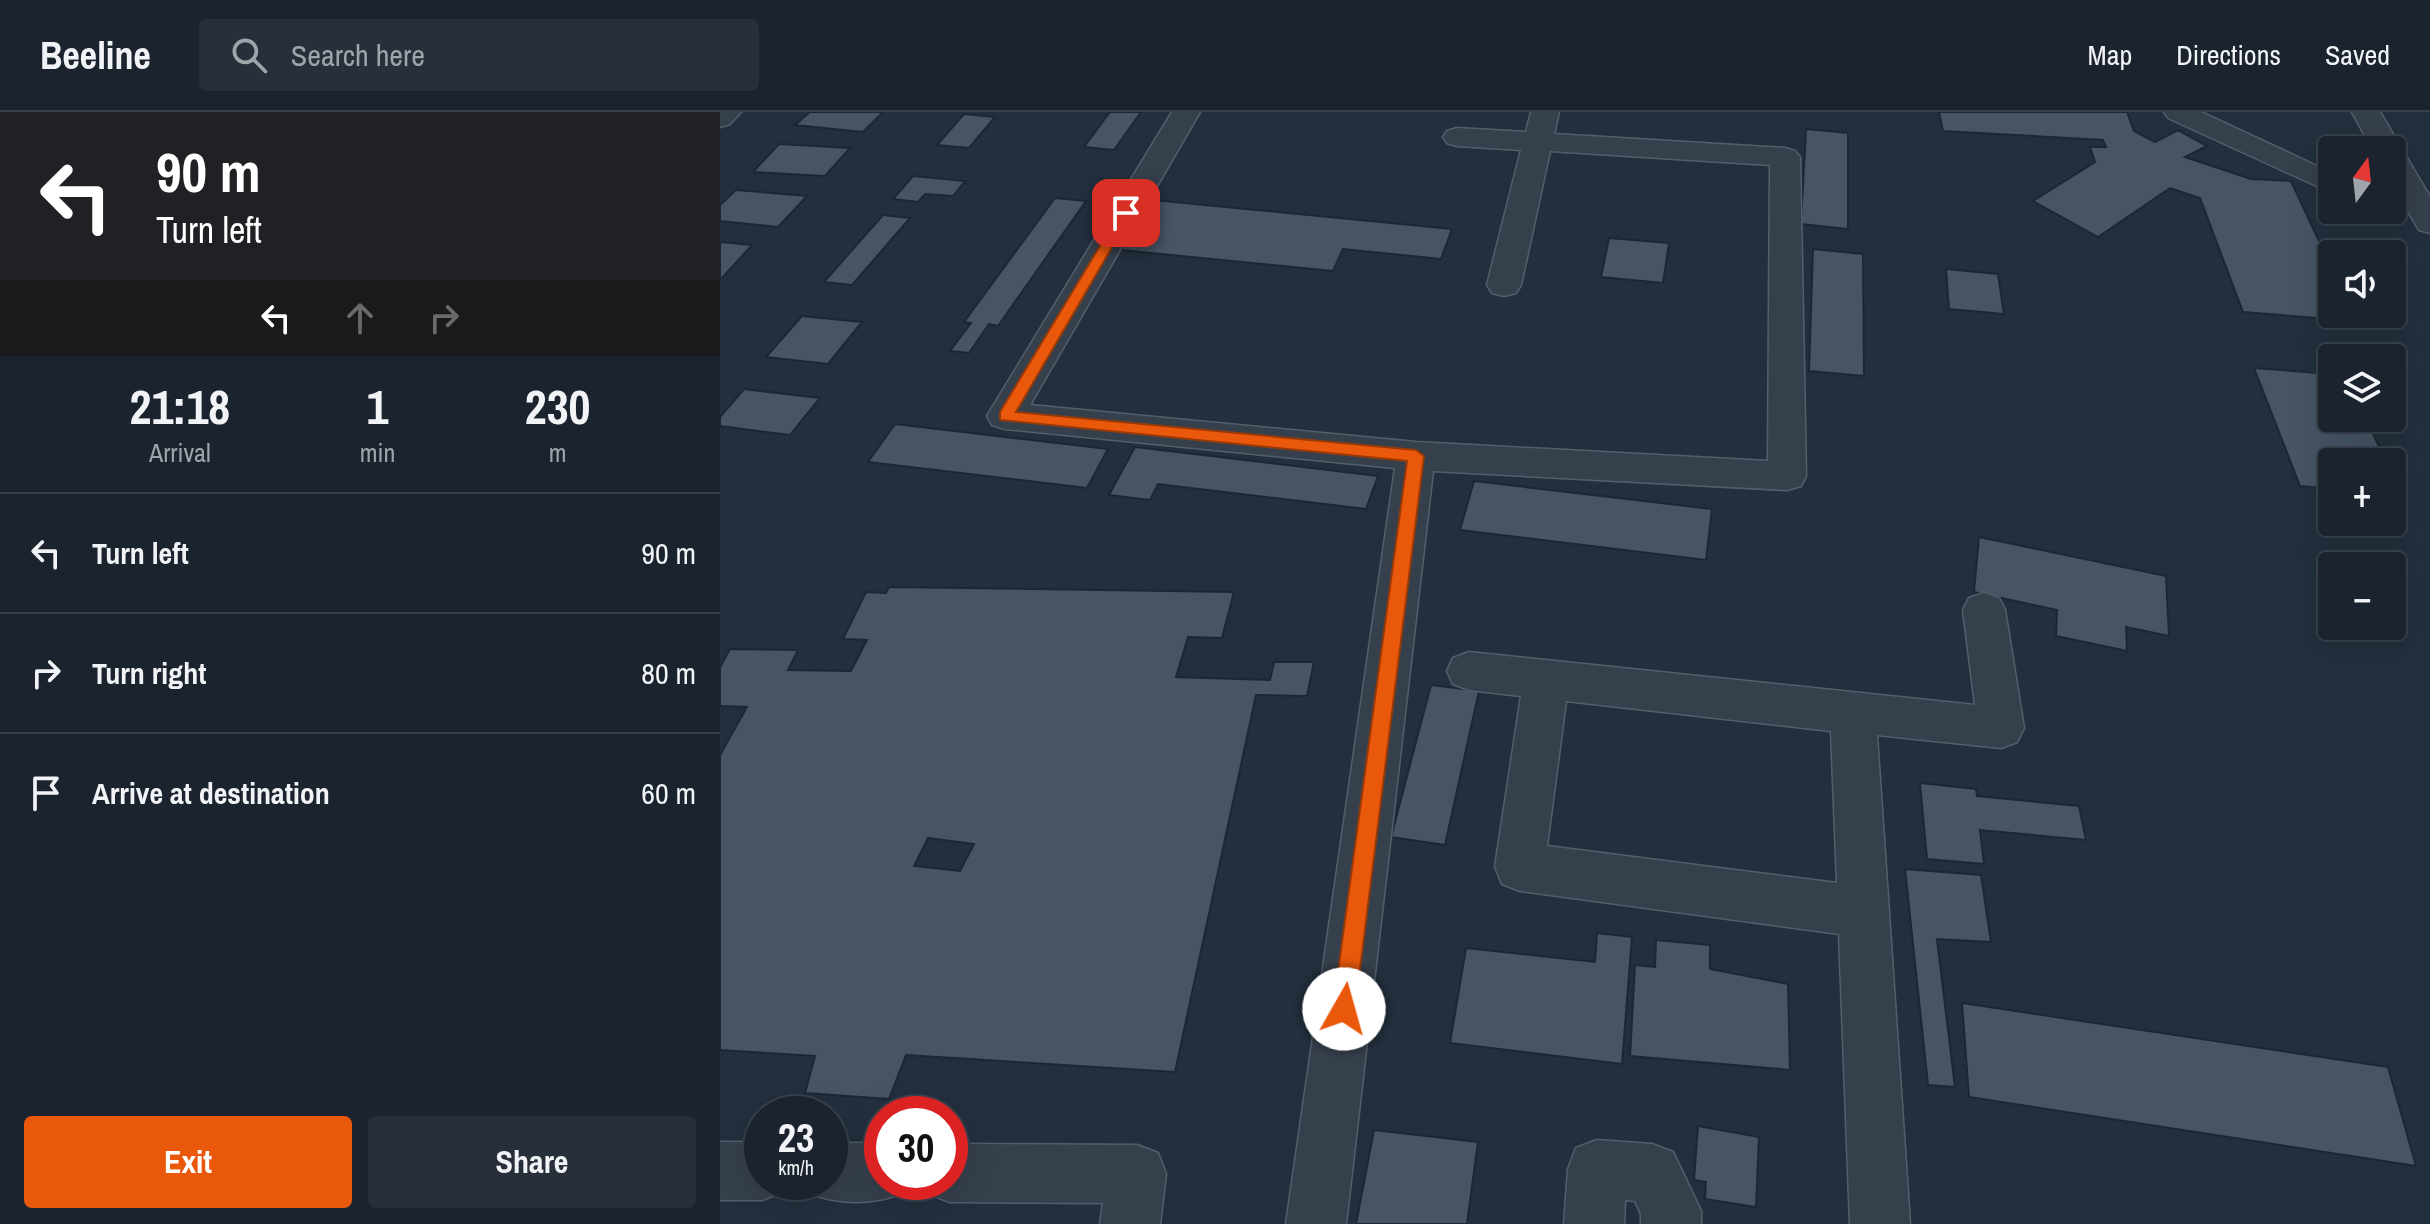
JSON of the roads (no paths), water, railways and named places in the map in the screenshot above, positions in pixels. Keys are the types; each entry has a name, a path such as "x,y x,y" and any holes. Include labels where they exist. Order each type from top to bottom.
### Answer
{"street":[{"path":"720,118 727,112"},
{"path":"1186,112 1005,416 1416,456 1787,476 1785,157 1541,128 1457,137"},
{"path":"2178,112 2318,177"},
{"path":"2366,112 2380,136"},
{"path":"1504,285 1541,128"},
{"path":"2411,193 2430,223"},
{"path":"1316,1224 1416,456"},
{"path":"1469,671 2001,728 1984,610"},
{"path":"1546,680 1520,867 1864,912"},
{"path":"1853,713 1880,1224"},
{"path":"1594,1224 1597,1169 1652,1173 1671,1211 1671,1224"},
{"path":"720,1171 744,1171"},
{"path":"968,1173 1137,1174 1130,1224"}]}
